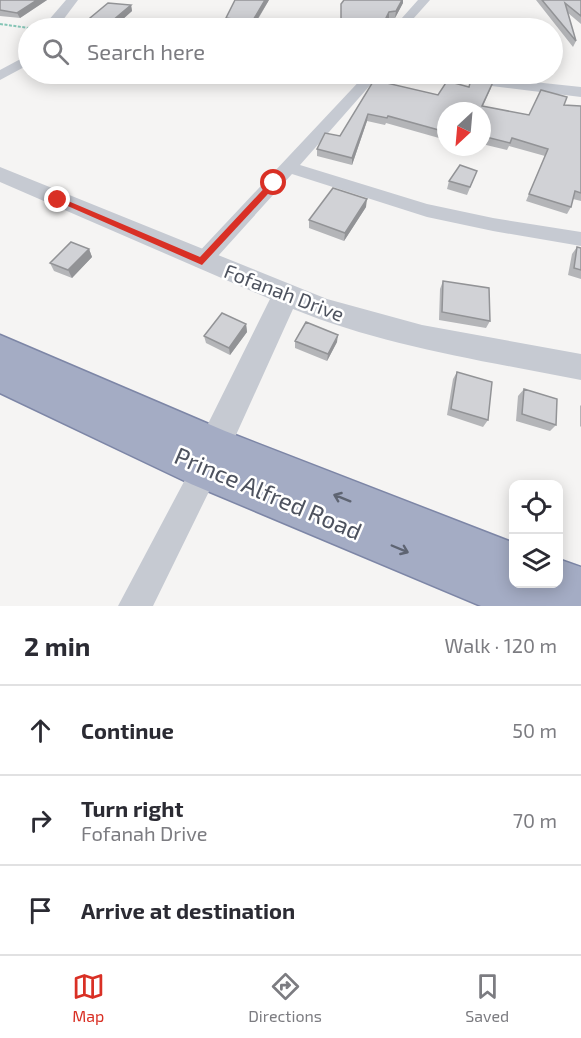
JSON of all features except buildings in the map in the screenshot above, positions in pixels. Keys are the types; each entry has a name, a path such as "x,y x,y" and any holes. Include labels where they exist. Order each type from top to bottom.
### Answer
{"highway":[{"name":"Prince Alfred Road","path":"0,350 210,458 539,606"},
{"name":"Prince Alfred Road","path":"0,375 210,458 509,566"},
{"path":"563,585 581,591"}],"street":[{"path":"57,18 72,0"},
{"path":"408,18 424,0"},
{"path":"0,76 18,65"},
{"path":"202,261 363,84"},
{"path":"512,84 581,92"},
{"path":"288,167 405,205 492,225 581,239"},
{"name":"Fofanah Drive","path":"0,174 285,296 359,321 422,337 581,367"},
{"path":"135,606 210,458 285,296"}],"path":[{"path":"0,24 18,26"}],"route":[{"path":"58,200 202,261 274,183"}]}
